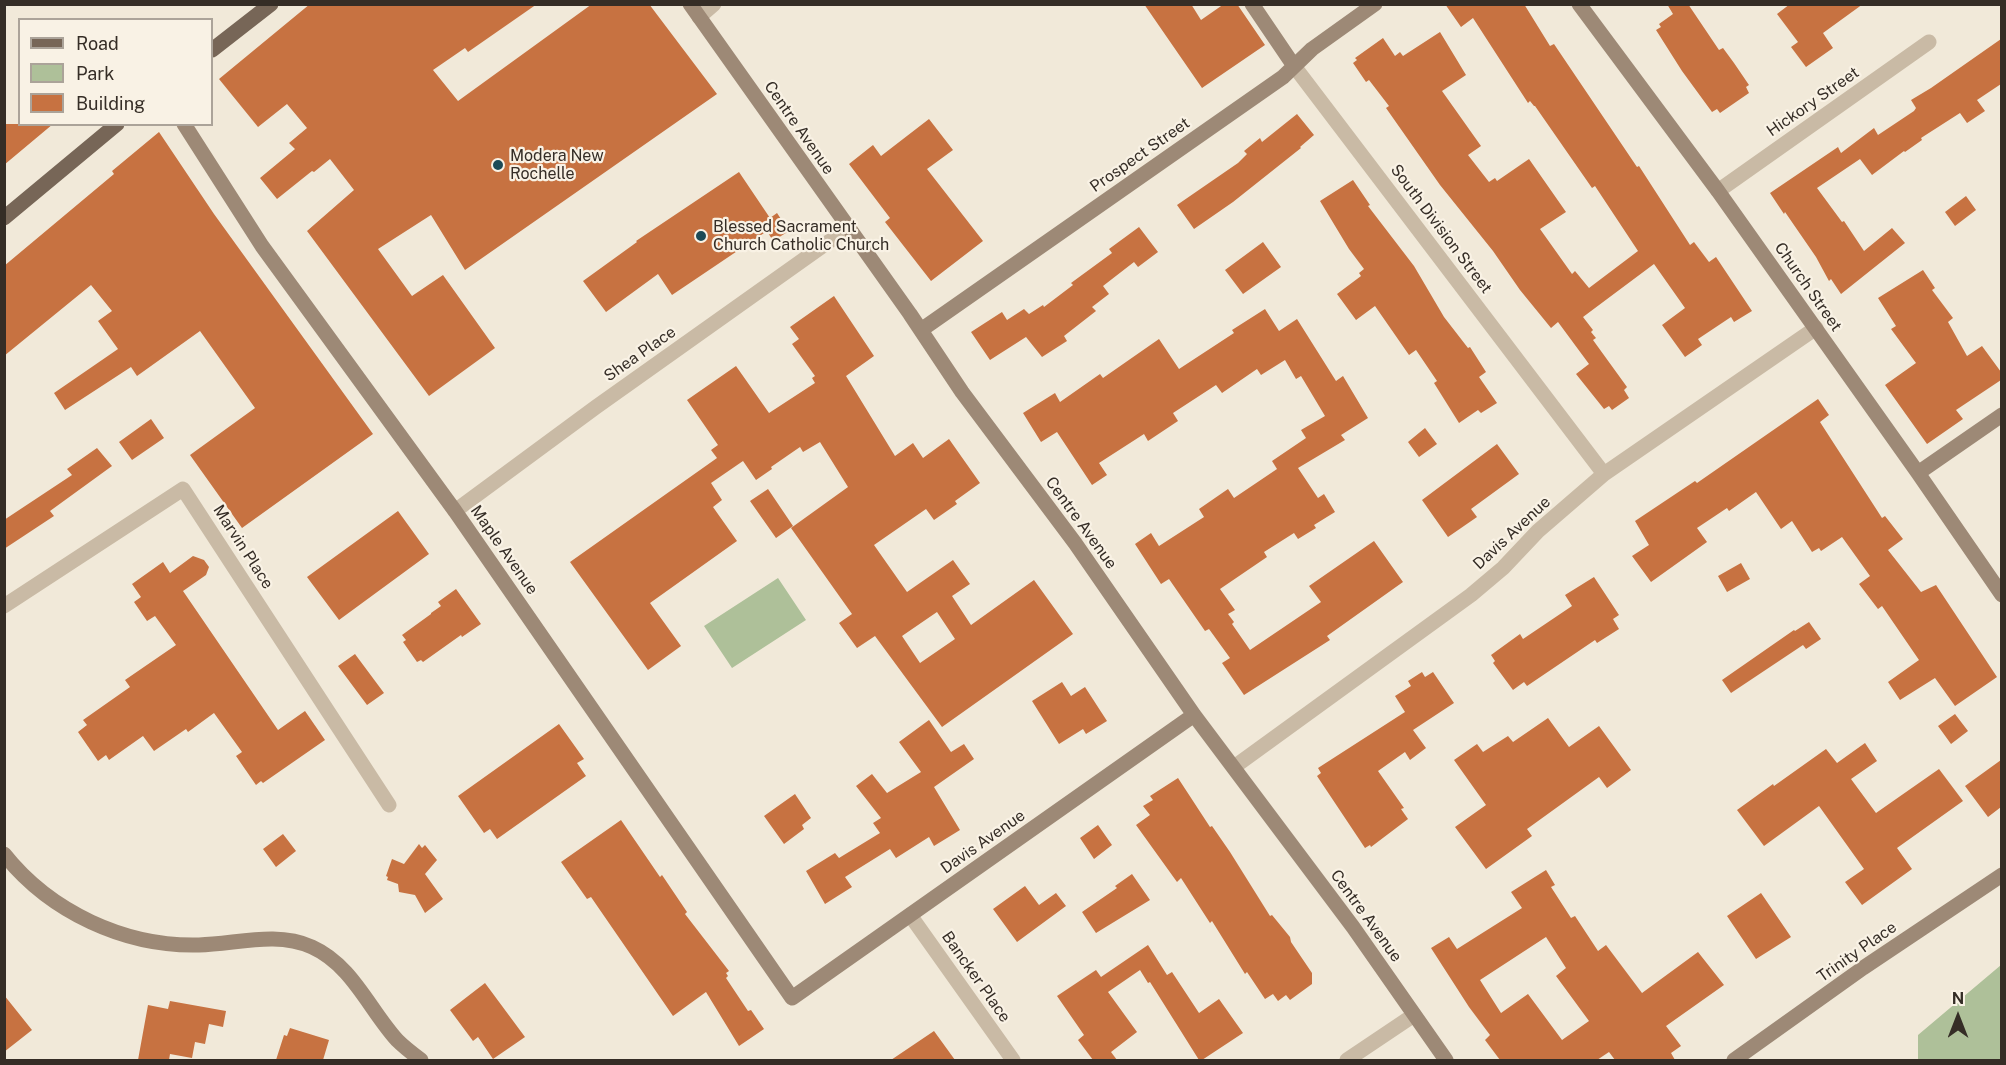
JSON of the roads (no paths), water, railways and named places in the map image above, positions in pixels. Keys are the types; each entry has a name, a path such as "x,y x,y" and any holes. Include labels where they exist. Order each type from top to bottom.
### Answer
{"main road":[{"path":"213,49 272,4"},
{"path":"4,218 115,126"}],"street":[{"path":"695,11 714,4"},
{"name":"South Division Street","path":"1252,4 1294,66 1604,474"},
{"name":"Prospect Street","path":"921,330 1282,77 1312,49 1375,4"},
{"name":"Church Street","path":"1579,4 1816,328 1918,472 2001,595"},
{"name":"Centre Avenue","path":"695,11 921,330 962,392 1075,543 1194,715 1358,935 1446,1060"},
{"name":"Hickory Street","path":"1718,191 1929,42"},
{"name":"Maple Avenue","path":"185,126 262,246 455,511 792,998"},
{"name":"Shea Place","path":"455,511 596,407 848,228"},
{"name":"Davis Avenue","path":"1234,767 1471,595 1503,568 1538,531 1604,474 1816,328"},
{"path":"1918,472 2001,415"},
{"name":"Marvin Place","path":"4,606 183,489 389,805"},
{"name":"Davis Avenue","path":"792,998 1194,715"},
{"path":"4,854 49,898 83,919 121,934 160,942 198,945 286,939 312,947 339,964 397,1040 421,1060"},
{"name":"Trinity Place","path":"1734,1060 1863,968 2001,875"},
{"name":"Bancker Place","path":"910,915 1013,1060"},
{"path":"1347,1060 1414,1015"}],"place":[{"name":"Modera New Rochelle","path":"498,165"},
{"name":"Blessed Sacrament Church Catholic Church","path":"701,236"}]}
